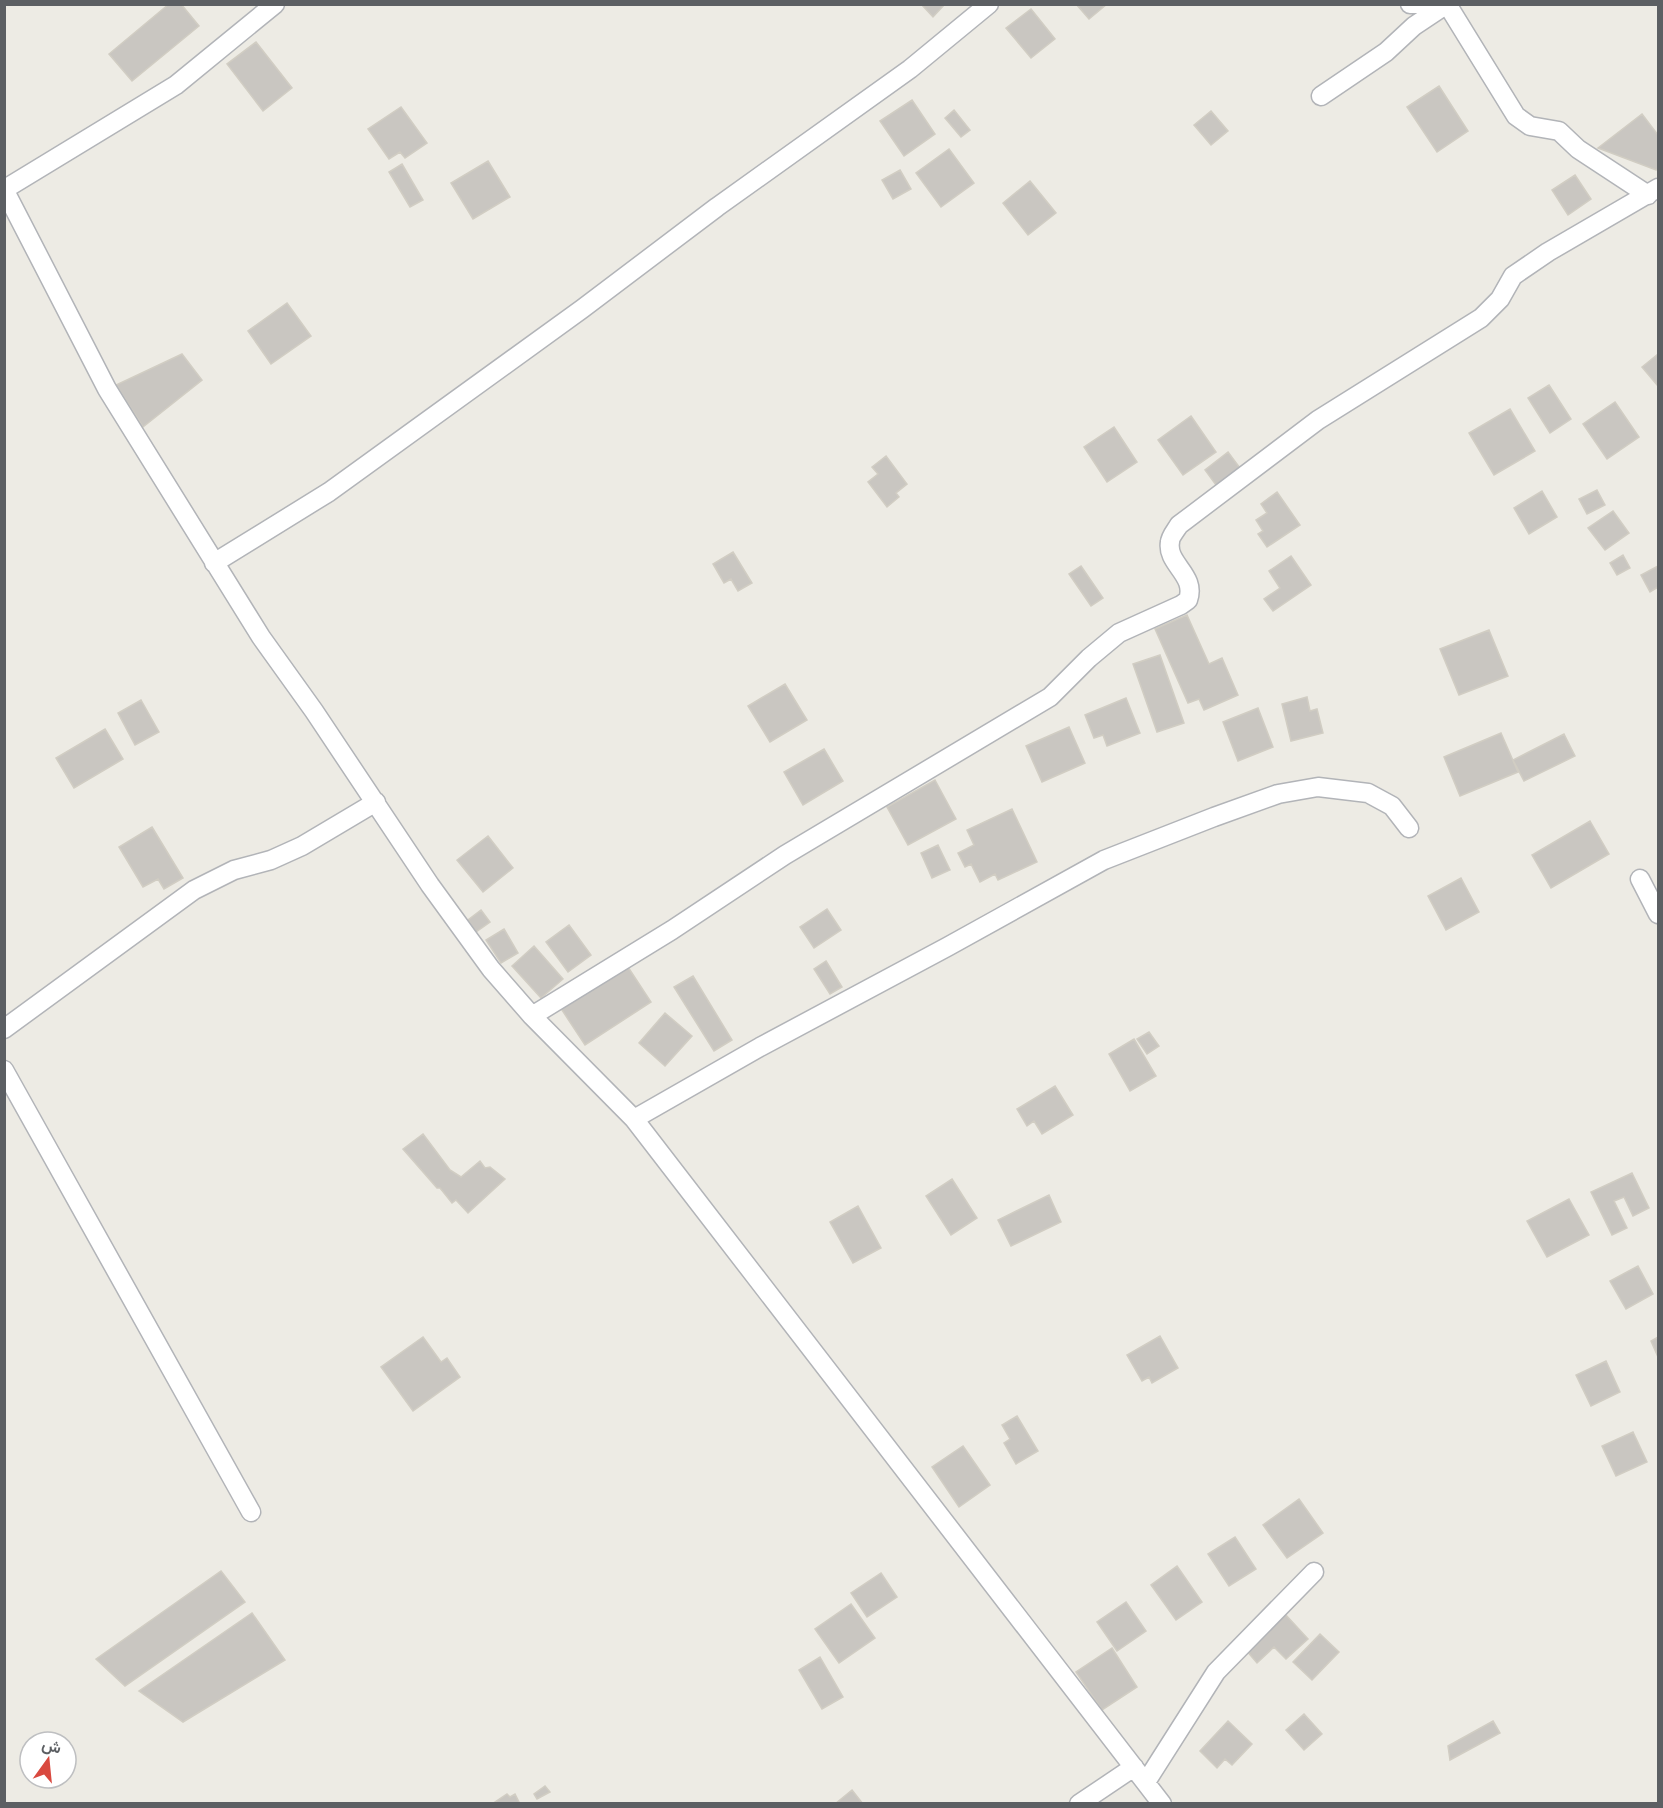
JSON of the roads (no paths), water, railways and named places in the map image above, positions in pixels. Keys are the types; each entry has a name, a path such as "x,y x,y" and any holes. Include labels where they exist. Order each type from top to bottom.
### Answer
{"street":[{"path":"275,4 176,85 5,189 107,389 261,637 314,711 430,885 491,969 532,1016 634,1119 1162,1803"},
{"path":"214,563 348,478 582,309 717,207 910,69 989,4"},
{"path":"1410,4 1442,4"},
{"path":"1321,96 1386,52 1414,26 1447,4 1516,116 1530,126 1559,131 1578,149 1653,192"},
{"path":"532,1016 672,930 785,855 1050,697 1089,657 1119,633 1188,600 1190,587 1172,555 1169,543 1179,525 1318,420 1481,318 1500,299 1513,276 1548,252 1653,192"},
{"path":"634,1119 760,1047 1104,860 1214,817 1278,794 1318,787 1368,793 1392,806 1409,828"},
{"path":"4,1029 194,890 234,870 271,860 302,846 376,802"},
{"path":"1640,879 1659,914"},
{"path":"4,1070 251,1512"},
{"path":"1146,1782 1216,1672 1314,1572"},
{"path":"1079,1803 1134,1767"}]}
